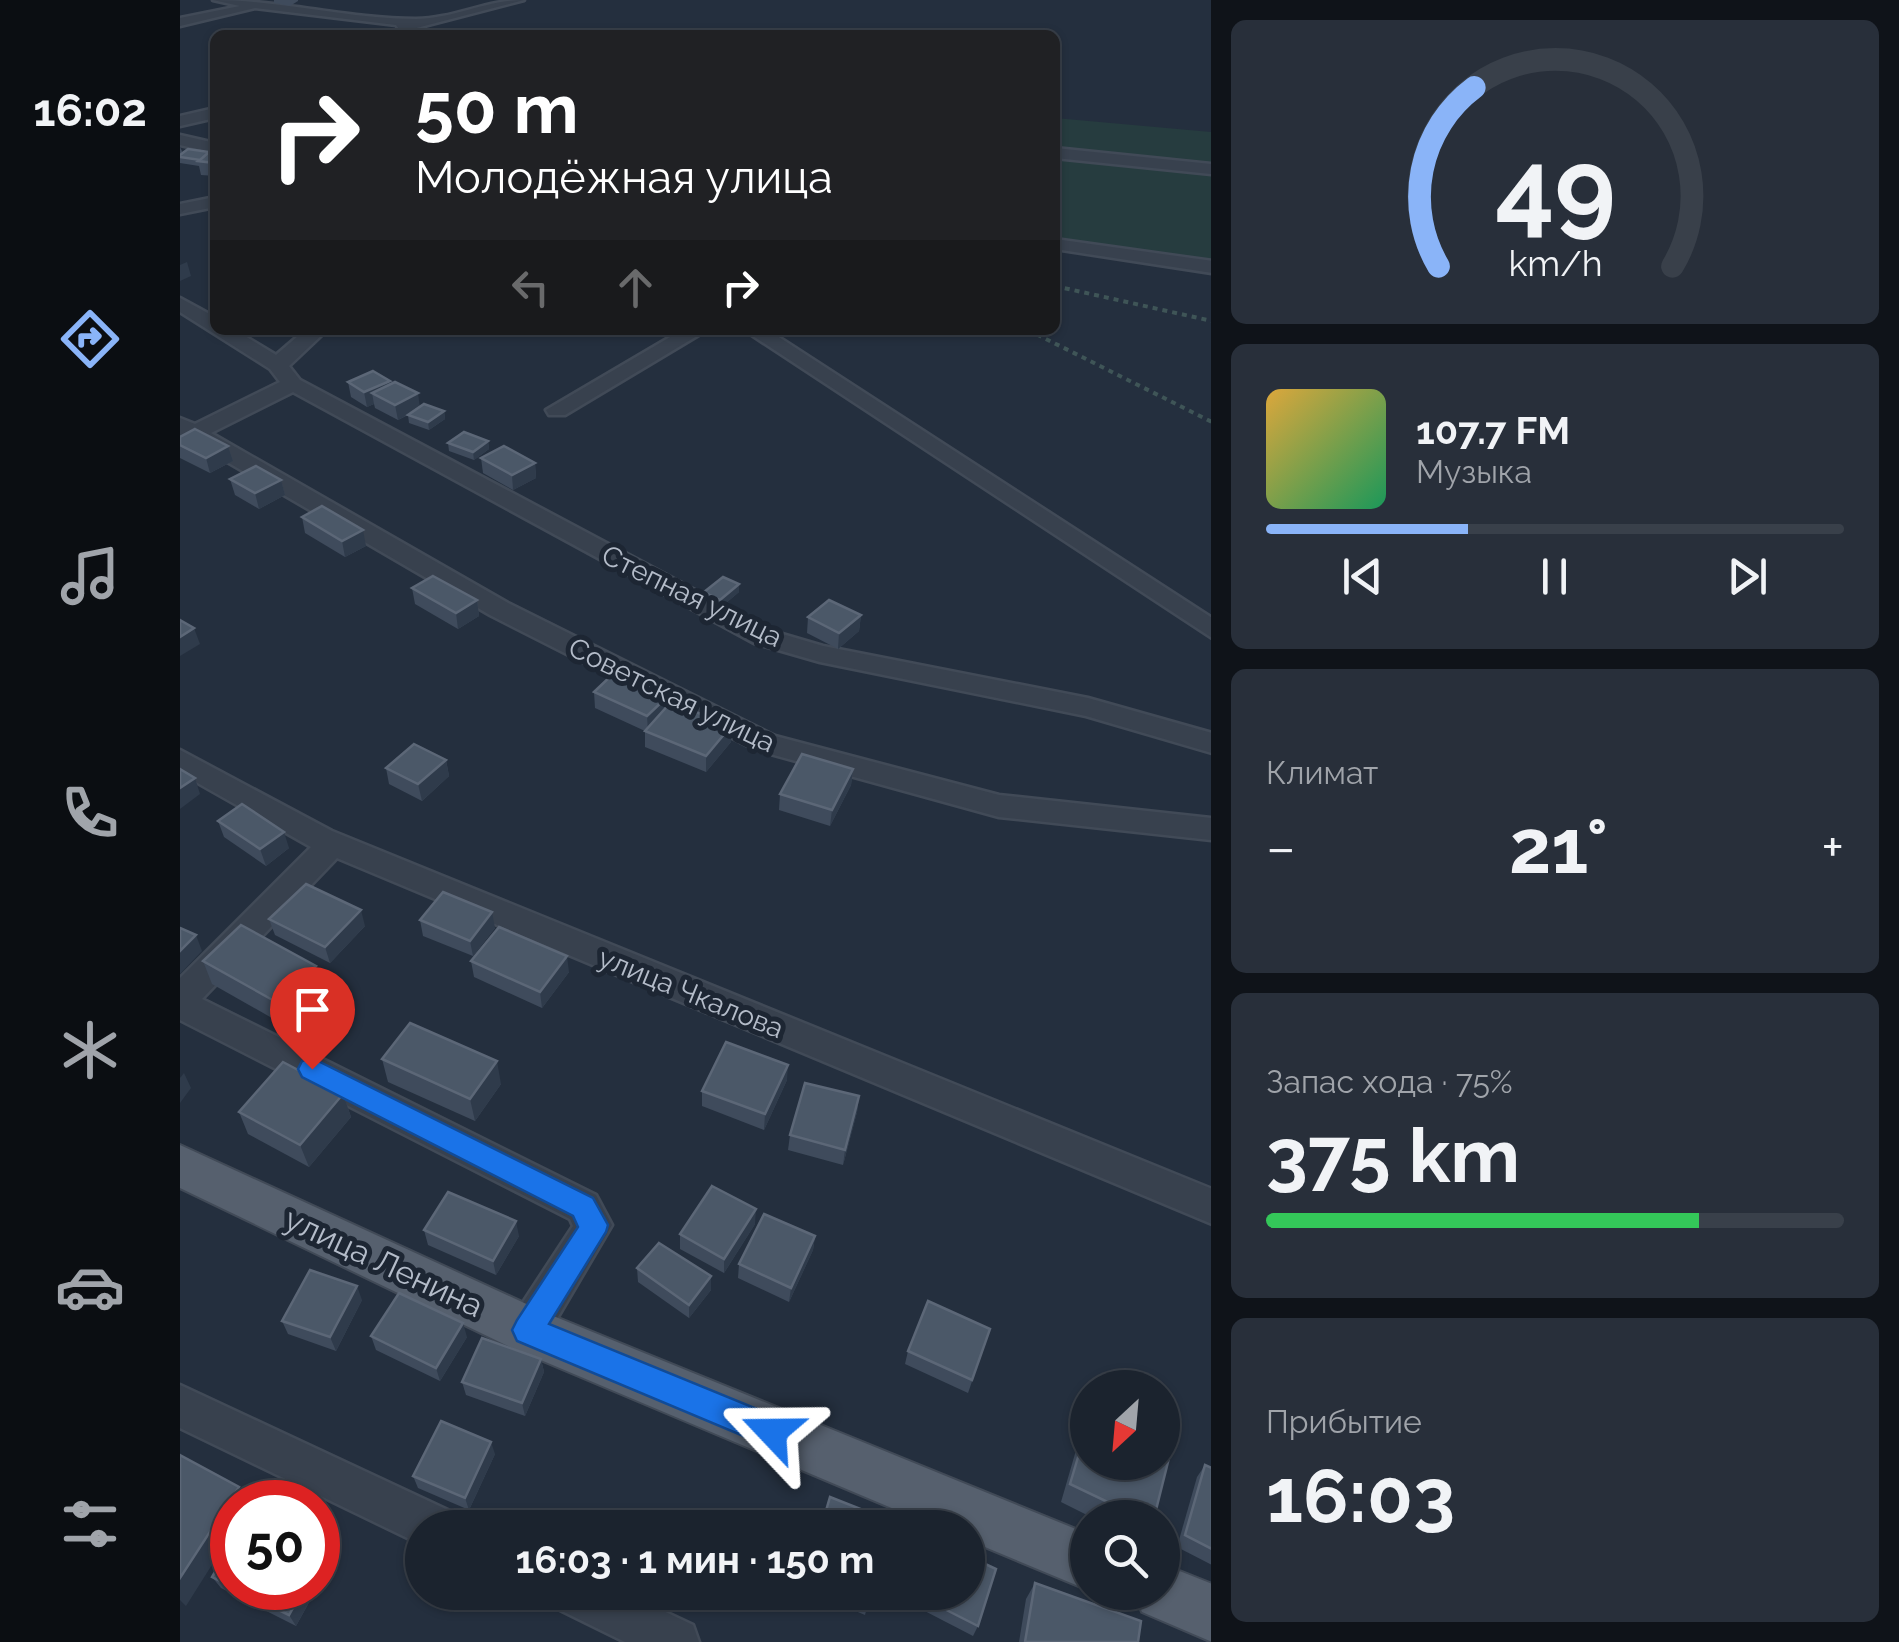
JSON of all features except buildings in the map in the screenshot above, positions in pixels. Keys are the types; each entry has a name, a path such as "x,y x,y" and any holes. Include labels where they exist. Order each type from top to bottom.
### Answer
{"main road":[{"name":"улица Ленина","path":"180,1166 528,1330 1070,1555"},
{"path":"1180,1600 1211,1613"}],"street":[{"path":"292,10 317,0"},
{"path":"393,30 517,0"},
{"path":"180,22 212,20 226,4 421,24"},
{"path":"180,107 210,111"},
{"path":"180,120 210,113"},
{"path":"180,140 210,147"},
{"path":"1060,154 1211,169"},
{"path":"180,209 210,203"},
{"path":"1060,245 1211,266"},
{"name":"Степная улица","path":"180,304 210,323"},
{"name":"Степная улица","path":"228,335 285,374 763,637 820,654 1088,707 1211,744"},
{"path":"185,433 285,374 313,335"},
{"path":"557,410 689,335"},
{"path":"762,335 1211,629"},
{"name":"Советская улица","path":"185,433 498,609 766,743 999,806 1211,829"},
{"name":"улица Чкалова","path":"180,760 332,844 1211,1207"},
{"path":"332,844 180,1002 583,1207 593,1225 591,1232 528,1330"},
{"path":"180,1406 405,1513"},
{"path":"609,1610 676,1642"}],"path":[{"path":"1060,287 1211,321"},
{"path":"1038,335 1211,422"}],"green space":[{"path":"1060,118 1211,132 1211,261 1060,240"}],"route":[{"path":"312,1069 583,1207 593,1225 591,1232 528,1330 772,1432"}]}
